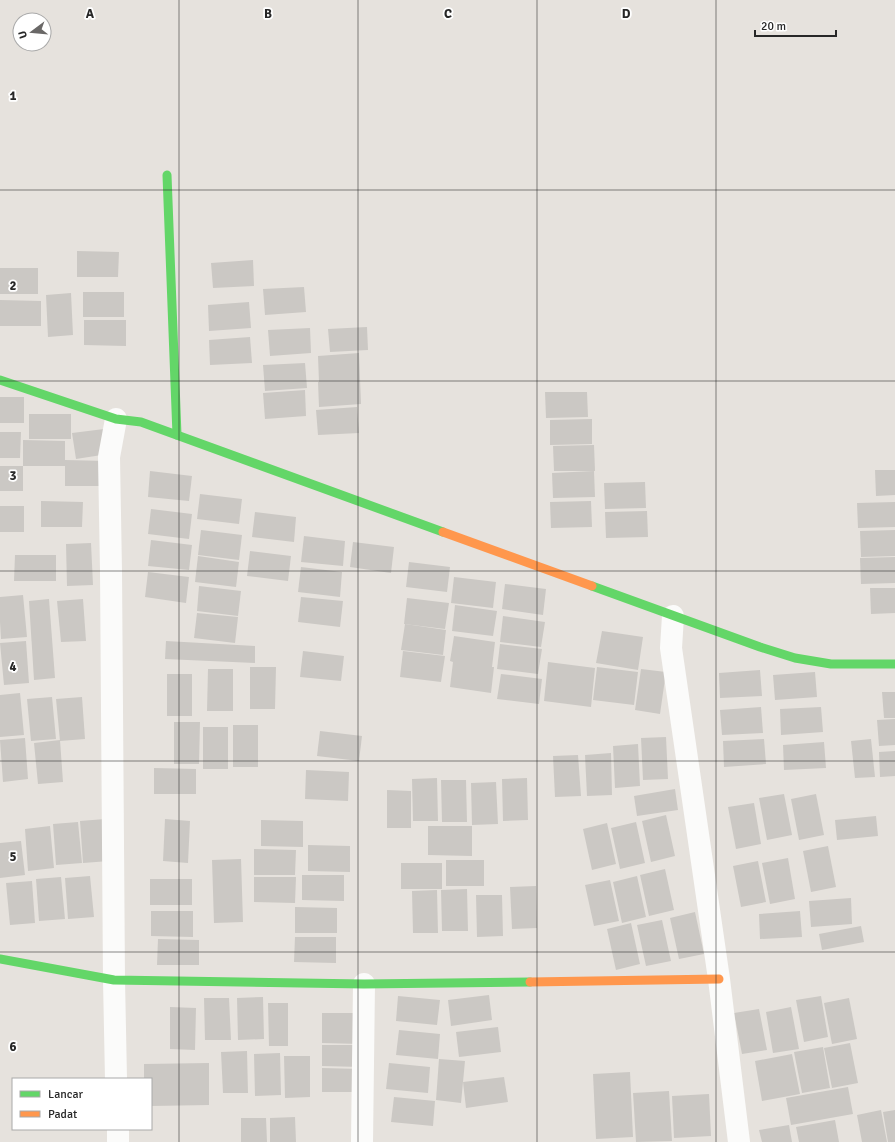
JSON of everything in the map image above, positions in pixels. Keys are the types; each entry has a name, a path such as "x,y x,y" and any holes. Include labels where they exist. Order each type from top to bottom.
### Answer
{"street":[{"path":"167,175 177,434"},
{"path":"0,380 116,419 141,422 177,434 760,647 795,658 831,664 895,664"},
{"path":"116,419 109,457 112,579 116,1078"},
{"path":"673,616 671,648 719,978 739,1142"},
{"path":"0,959 114,980 364,984 719,978"},
{"path":"362,1142 364,984"},
{"path":"118,1130 118,1142"}],"building":[{"path":"77,251 119,252 118,277 77,277"},
{"path":"253,260 254,286 213,288 211,263"},
{"path":"0,268 38,268 38,294 0,294"},
{"path":"304,287 306,312 265,315 263,289"},
{"path":"83,292 124,292 124,317 83,317"},
{"path":"71,293 73,335 48,337 46,295"},
{"path":"0,300 41,301 41,326 0,326"},
{"path":"249,302 251,328 209,331 208,305"},
{"path":"84,320 126,320 126,346 84,345"},
{"path":"367,327 368,350 330,352 328,329"},
{"path":"310,328 311,353 270,356 268,330"},
{"path":"250,337 252,363 210,365 209,340"},
{"path":"359,353 361,404 319,407 318,356"},
{"path":"305,363 307,388 265,391 263,365"},
{"path":"305,390 306,416 265,419 263,393"},
{"path":"545,392 587,392 588,417 546,418"},
{"path":"0,397 24,397 24,423 0,423"},
{"path":"357,407 359,433 318,435 316,410"},
{"path":"29,414 71,414 71,439 29,439"},
{"path":"592,419 592,444 550,445 550,420"},
{"path":"104,429 108,454 76,459 72,433"},
{"path":"0,432 21,432 20,458 0,458"},
{"path":"23,440 65,441 65,460 107,461 107,486 65,486 65,466 23,466"},
{"path":"594,445 595,471 554,471 553,446"},
{"path":"0,466 23,466 23,491 0,491"},
{"path":"875,470 895,470 895,495 876,496"},
{"path":"150,471 192,476 189,501 148,497"},
{"path":"594,471 595,497 553,498 552,473"},
{"path":"645,482 646,508 605,509 604,483"},
{"path":"200,494 242,499 239,524 197,519"},
{"path":"41,501 83,502 82,527 41,527"},
{"path":"591,501 592,527 551,528 550,502"},
{"path":"895,502 895,527 858,528 857,503"},
{"path":"0,506 24,506 24,532 0,532"},
{"path":"151,509 192,514 189,539 148,534"},
{"path":"647,511 648,537 606,538 605,512"},
{"path":"255,512 296,517 294,542 252,537"},
{"path":"201,530 242,535 239,560 198,555"},
{"path":"895,530 895,556 861,557 860,531"},
{"path":"304,536 345,541 343,566 301,562"},
{"path":"151,540 192,545 189,570 148,566"},
{"path":"353,542 394,547 391,573 350,567"},
{"path":"91,543 93,585 67,586 66,544"},
{"path":"250,551 291,556 288,581 247,576"},
{"path":"15,555 56,555 56,581 14,581"},
{"path":"198,556 239,562 236,587 195,582"},
{"path":"895,557 895,583 861,584 860,558"},
{"path":"409,562 450,567 447,592 406,587"},
{"path":"301,567 342,572 340,597 298,592"},
{"path":"148,572 189,577 186,603 145,597"},
{"path":"454,577 496,582 493,608 451,603"},
{"path":"505,584 546,589 543,615 502,609"},
{"path":"199,586 241,591 238,616 197,611"},
{"path":"870,588 895,588 895,613 871,614"},
{"path":"23,595 27,637 1,639 0,597"},
{"path":"301,597 343,601 340,627 298,622"},
{"path":"407,598 449,603 445,629 404,624"},
{"path":"49,599 55,678 34,680 29,601"},
{"path":"83,599 86,641 61,642 57,601"},
{"path":"455,605 497,611 493,636 452,631"},
{"path":"197,613 238,617 235,643 194,638"},
{"path":"503,616 545,622 541,647 500,642"},
{"path":"405,624 446,630 443,655 401,650"},
{"path":"602,631 643,637 638,670 596,663"},
{"path":"454,636 495,642 491,693 450,687 453,662 450,661"},
{"path":"26,641 29,683 4,685 0,643"},
{"path":"166,641 255,646 255,663 165,659"},
{"path":"500,644 542,649 538,674 497,669"},
{"path":"303,651 344,656 341,681 300,677"},
{"path":"403,651 445,656 441,682 400,677"},
{"path":"548,662 595,668 591,707 544,701"},
{"path":"250,667 276,667 275,709 250,709"},
{"path":"597,667 638,672 634,705 593,700"},
{"path":"208,669 233,669 233,711 207,711"},
{"path":"641,669 666,672 660,714 635,710"},
{"path":"760,670 762,696 720,698 719,673"},
{"path":"815,672 817,697 775,700 773,675"},
{"path":"167,674 192,674 192,716 167,716"},
{"path":"501,674 542,679 539,704 497,699"},
{"path":"882,692 895,692 895,718 884,718"},
{"path":"20,693 24,735 0,737 0,695"},
{"path":"52,697 56,739 31,741 27,699"},
{"path":"82,697 85,739 60,741 56,699"},
{"path":"761,707 763,733 722,735 720,710"},
{"path":"821,707 823,732 781,735 780,709"},
{"path":"895,719 895,745 879,746 877,720"},
{"path":"174,722 200,722 199,764 174,764"},
{"path":"233,725 258,725 258,767 233,767"},
{"path":"203,727 228,727 228,769 203,769"},
{"path":"320,731 362,736 359,761 317,756"},
{"path":"666,737 668,779 643,780 641,738"},
{"path":"25,738 28,779 3,782 0,740"},
{"path":"764,739 766,764 724,767 723,741"},
{"path":"871,739 875,777 855,778 851,741"},
{"path":"60,740 63,782 38,784 34,743"},
{"path":"824,742 826,768 784,770 783,745"},
{"path":"638,744 640,786 615,788 613,746"},
{"path":"895,751 895,776 880,777 879,752"},
{"path":"611,753 612,795 587,796 585,755"},
{"path":"578,755 581,796 555,797 553,756"},
{"path":"154,768 196,769 196,794 154,794"},
{"path":"306,770 349,772 348,801 305,799"},
{"path":"437,778 438,821 413,821 412,779"},
{"path":"527,778 528,820 503,821 502,779"},
{"path":"441,780 466,780 467,822 442,822"},
{"path":"496,782 498,824 472,825 471,783"},
{"path":"675,789 678,810 637,816 634,796"},
{"path":"387,790 411,791 411,828 387,828"},
{"path":"784,794 792,835 767,840 759,798"},
{"path":"816,794 824,835 799,840 791,799"},
{"path":"754,803 761,844 736,849 728,807"},
{"path":"666,815 675,856 651,862 642,821"},
{"path":"876,816 878,836 837,840 835,820"},
{"path":"105,819 109,861 83,863 80,821"},
{"path":"165,819 190,821 188,863 163,861"},
{"path":"261,820 303,821 303,847 261,846"},
{"path":"78,822 82,863 56,865 53,824"},
{"path":"636,822 645,863 620,869 611,828"},
{"path":"607,823 616,864 592,870 583,829"},
{"path":"50,826 54,868 28,871 25,829"},
{"path":"428,826 472,826 472,856 428,855"},
{"path":"21,841 25,875 0,878 0,843"},
{"path":"308,845 350,846 350,872 308,871"},
{"path":"828,846 836,887 811,892 803,851"},
{"path":"254,849 296,850 295,875 254,875"},
{"path":"788,858 795,899 770,904 762,863"},
{"path":"241,859 243,922 214,923 212,860"},
{"path":"446,860 484,860 484,886 446,886"},
{"path":"758,861 766,902 741,907 733,866"},
{"path":"401,863 442,863 442,889 401,889"},
{"path":"665,869 674,910 649,916 640,875"},
{"path":"302,875 344,875 344,901 302,900"},
{"path":"90,876 94,917 68,919 65,878"},
{"path":"637,876 646,917 622,923 613,882"},
{"path":"61,877 65,919 39,921 36,879"},
{"path":"254,877 296,877 295,903 254,902"},
{"path":"150,879 192,879 192,905 150,905"},
{"path":"610,880 619,921 594,926 585,885"},
{"path":"32,881 35,923 10,925 6,883"},
{"path":"536,886 537,928 512,929 510,887"},
{"path":"467,889 468,931 442,931 441,890"},
{"path":"437,890 438,933 413,933 412,891"},
{"path":"476,895 502,895 503,936 477,937"},
{"path":"851,898 852,924 811,927 809,901"},
{"path":"295,907 337,908 337,933 295,933"},
{"path":"151,911 193,911 193,937 151,936"},
{"path":"800,911 802,937 760,939 759,914"},
{"path":"695,912 704,954 679,959 670,918"},
{"path":"662,920 671,961 646,966 637,925"},
{"path":"631,923 640,964 616,970 607,929"},
{"path":"861,926 864,942 822,950 819,934"},
{"path":"295,937 336,937 336,963 294,962"},
{"path":"158,939 199,940 199,965 157,965"},
{"path":"489,995 492,1020 451,1026 448,1000"},
{"path":"398,996 440,1000 437,1025 396,1021"},
{"path":"821,996 828,1037 804,1042 796,1000"},
{"path":"263,997 264,1039 238,1040 237,998"},
{"path":"204,998 229,998 231,1040 205,1040"},
{"path":"849,998 857,1039 832,1044 824,1003"},
{"path":"268,1003 288,1003 288,1046 269,1046"},
{"path":"170,1007 196,1008 195,1050 170,1049"},
{"path":"791,1007 799,1049 773,1053 766,1012"},
{"path":"759,1009 767,1050 742,1054 734,1013"},
{"path":"322,1013 361,1013 361,1044 322,1043"},
{"path":"498,1027 501,1052 459,1057 456,1032"},
{"path":"399,1030 440,1034 438,1059 396,1055"},
{"path":"850,1043 858,1083 832,1088 824,1048"},
{"path":"322,1045 360,1045 361,1067 322,1066"},
{"path":"823,1047 830,1088 802,1093 794,1052"},
{"path":"247,1051 248,1093 223,1093 221,1052"},
{"path":"280,1053 281,1095 255,1096 254,1054"},
{"path":"792,1054 800,1094 762,1101 755,1061"},
{"path":"284,1056 310,1056 310,1097 285,1098"},
{"path":"439,1059 465,1061 461,1103 436,1100"},
{"path":"209,1063 209,1105 152,1106 152,1078 144,1078 144,1064"},
{"path":"389,1063 430,1067 428,1093 386,1089"},
{"path":"322,1068 360,1069 360,1092 322,1092"},
{"path":"630,1072 633,1137 596,1139 593,1074"},
{"path":"504,1077 508,1102 466,1108 463,1082"},
{"path":"848,1087 853,1114 791,1125 786,1098"},
{"path":"669,1091 672,1141 636,1142 633,1093"},
{"path":"709,1094 711,1136 674,1138 672,1096"},
{"path":"394,1097 435,1101 433,1126 391,1122"},
{"path":"881,1110 887,1142 862,1142 857,1115"},
{"path":"895,1110 895,1142 888,1142 883,1112"},
{"path":"295,1117 296,1142 270,1142 270,1118"},
{"path":"241,1118 266,1118 267,1142 241,1142"},
{"path":"835,1120 839,1142 799,1142 796,1127"},
{"path":"789,1125 792,1142 762,1142 759,1130"}],"traffic: fast":[{"path":"167,175 177,435"},
{"path":"0,380 116,419 141,422 443,532"},
{"path":"592,586 760,647 795,658 831,664 895,664"},
{"path":"0,959 114,980 364,984 530,982"}],"traffic: slow":[{"path":"443,532 592,586"},
{"path":"530,982 719,979"}]}
